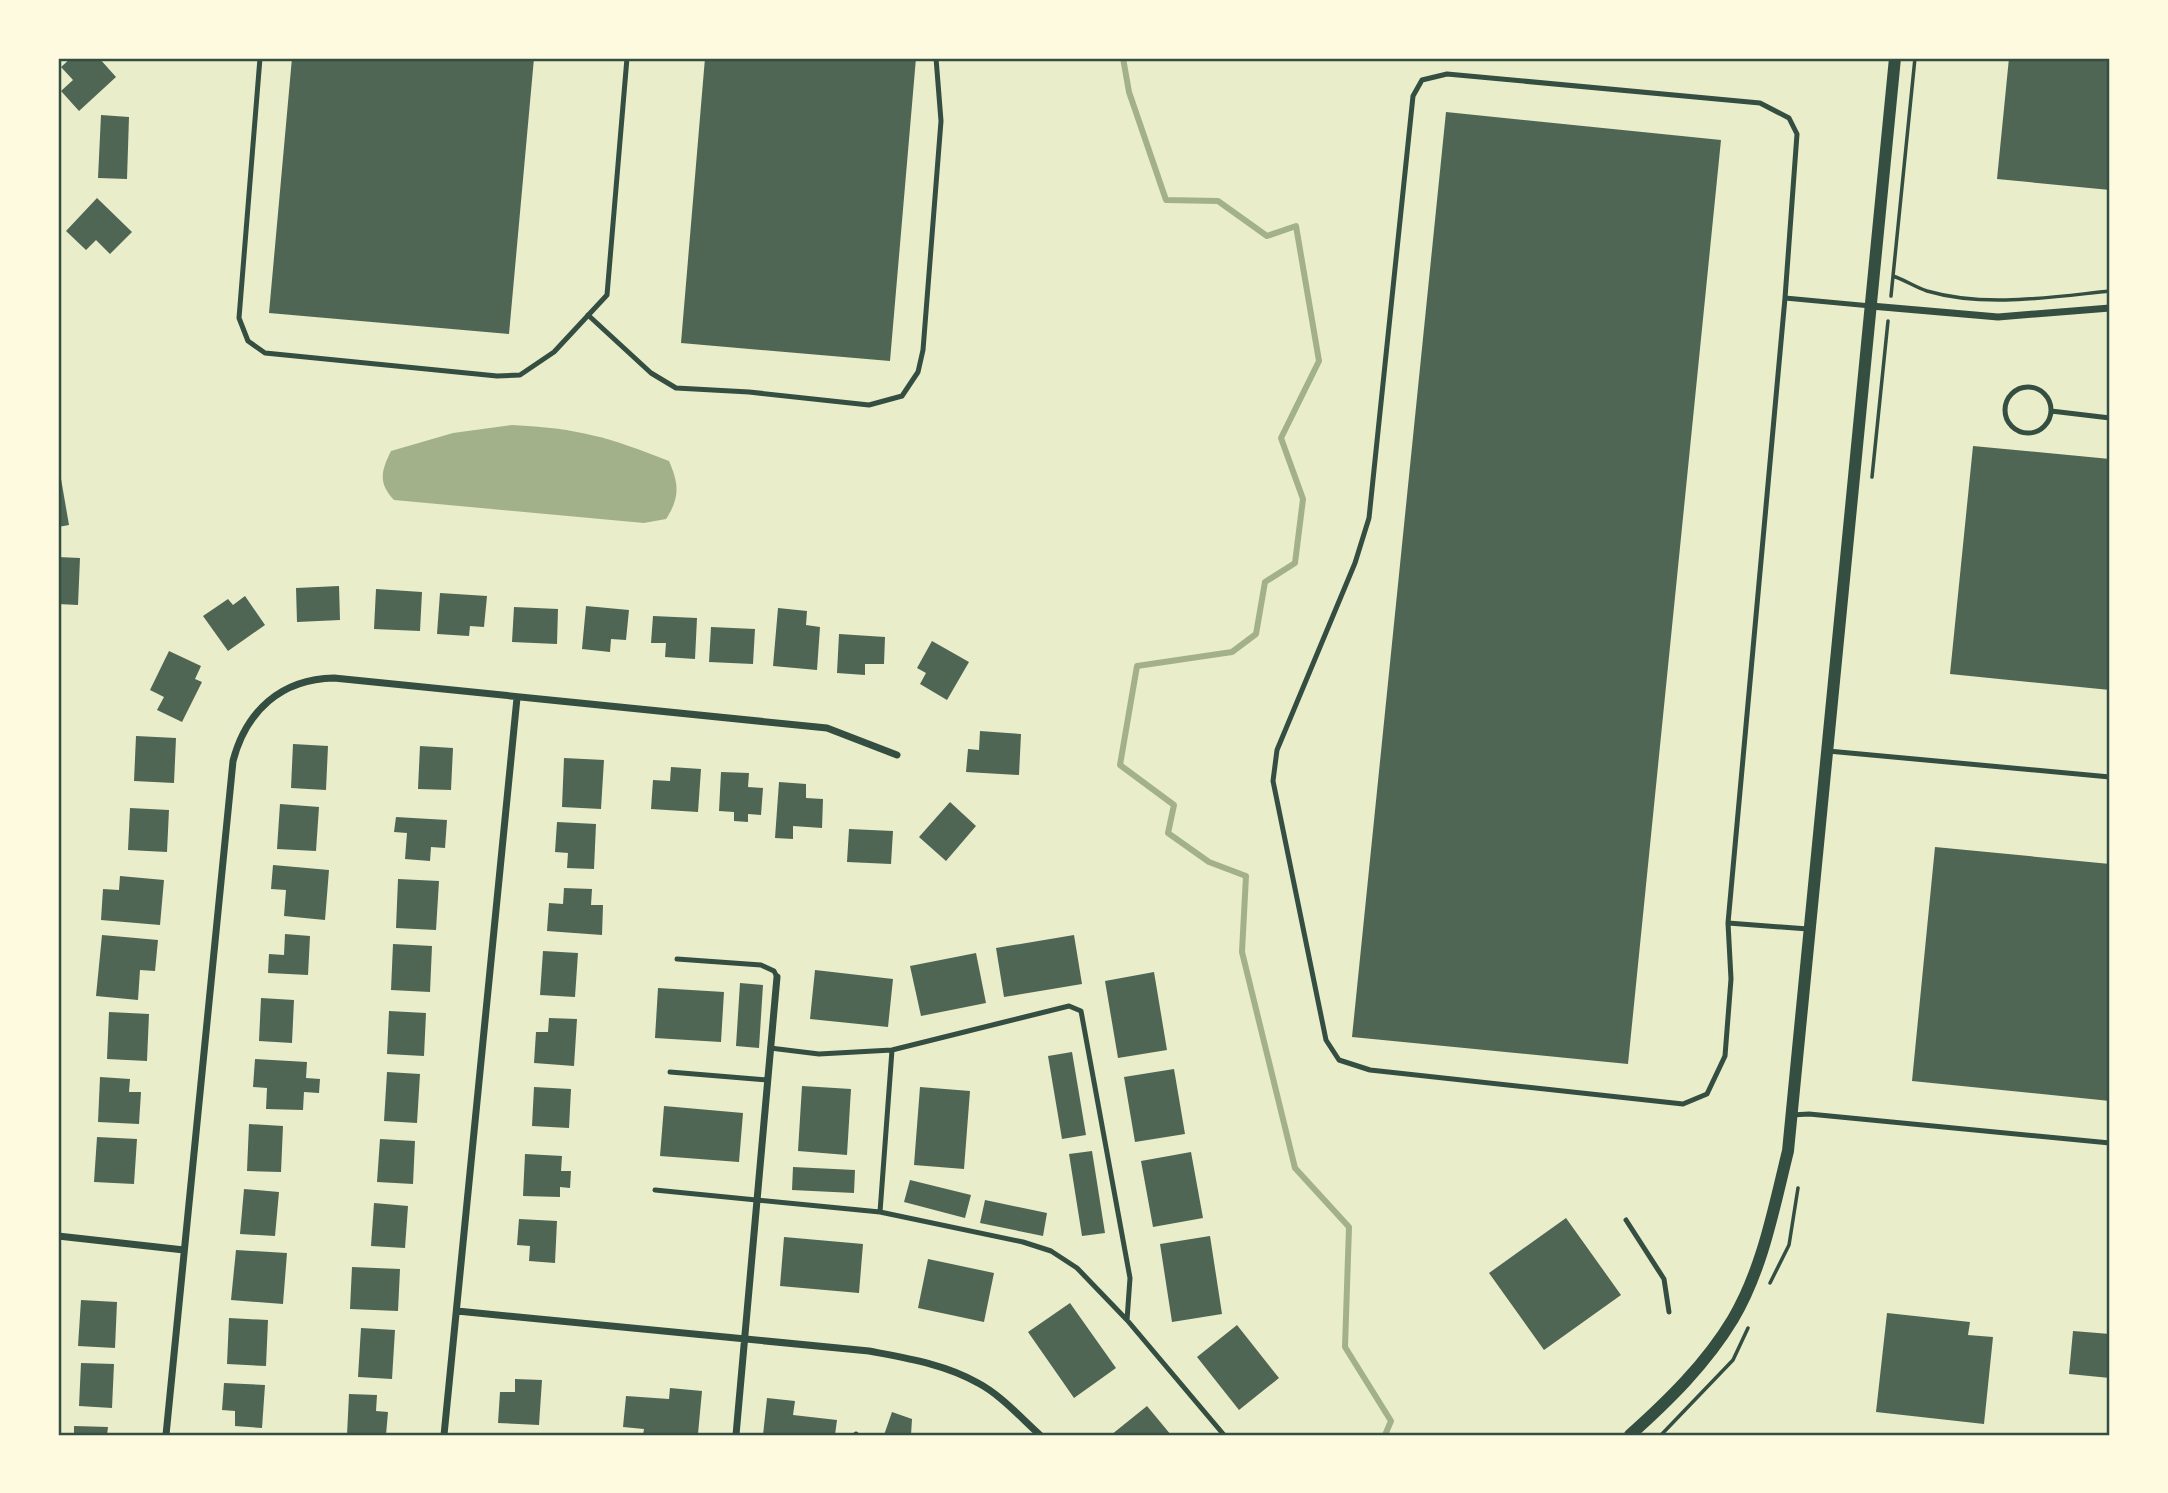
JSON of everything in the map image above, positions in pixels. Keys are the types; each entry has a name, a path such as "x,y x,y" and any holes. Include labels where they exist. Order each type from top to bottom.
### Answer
{"street":[{"path":"1630,1435 1672,1397 1718,1341 1734,1316 1766,1240 1787,1151 1895,58"},
{"path":"1871,306 1998,317 2110,308"},
{"path":"166,1435 233,761 239,738 251,717 267,701 288,687 317,678 827,728 897,755"},
{"path":"444,1435 517,698"},
{"path":"736,1435 778,977"},
{"path":"58,1236 184,1250"},
{"path":"457,1311 869,1351 943,1367 980,1383 1040,1435"}],"lane":[{"path":"260,58 239,318 248,341 265,354 497,376 520,375 554,352 607,295 627,58"},
{"path":"588,316 652,373 676,388 749,392 869,405 902,396 918,372 923,350 941,121 936,58"},
{"path":"1447,74 1760,103 1789,118 1797,134 1785,299 1727,923 1731,979 1725,1056 1707,1094 1683,1104 1370,1070 1339,1060 1326,1040 1273,781 1277,750 1355,563 1369,518 1413,96 1422,80 1447,74"},
{"path":"1785,299 1871,306"},
{"path":"2021,387 2029,387 2042,391 2051,411 2045,425 2039,430 2024,432 2010,425 2005,410 2010,396 2021,387"},
{"path":"2051,411 2110,418"},
{"path":"1827,751 2110,777"},
{"path":"1727,923 1809,929"},
{"path":"677,959 761,965 774,971 778,977"},
{"path":"770,1048 819,1054 892,1050 1069,1006 1081,1011 1130,1278 1127,1320"},
{"path":"880,1212 892,1050"},
{"path":"670,1072 768,1080"},
{"path":"1791,1115 1809,1114 2110,1143"},
{"path":"655,1190 880,1212 932,1221 1051,1251 1077,1268 1127,1320 1224,1435"},
{"path":"1626,1220 1664,1279 1669,1312"}],"path":[{"path":"1893,276 1926,290 1962,298 2000,300 2110,291"}],"shaded area":[{"path":"512,425 592,435 669,461 675,477 676,491 671,511 666,519 644,523 394,500 385,488 383,471 391,451 453,433"}],"building":[{"path":"71,58 99,58 116,77 79,111 61,91 73,80 61,67"},
{"path":"292,58 534,58 509,334 269,313"},
{"path":"705,58 916,58 890,361 681,343"},
{"path":"2009,58 2110,58 2110,190 1997,179"},
{"path":"1446,112 1721,140 1628,1064 1352,1037"},
{"path":"101,115 129,117 127,179 98,178"},
{"path":"97,198 132,232 110,254 96,240 86,250 66,231"},
{"path":"1973,446 2110,459 2110,690 1950,674"},
{"path":"60,473 69,525 58,527 58,474"},
{"path":"58,557 80,558 78,605 58,604"},
{"path":"339,586 340,620 297,622 296,588"},
{"path":"376,589 422,592 420,631 374,629"},
{"path":"440,593 487,596 484,627 470,626 469,636 437,634"},
{"path":"245,596 265,625 228,651 203,616 228,599 233,605"},
{"path":"586,606 629,610 626,640 611,639 610,652 582,649"},
{"path":"514,607 558,609 557,644 512,642"},
{"path":"778,608 807,611 806,625 820,627 817,670 773,666"},
{"path":"653,616 697,618 695,659 665,657 666,643 651,643"},
{"path":"711,627 755,629 753,664 709,662"},
{"path":"839,634 885,637 884,664 865,664 865,675 837,673"},
{"path":"932,641 969,662 947,700 920,684 926,673 917,668"},
{"path":"169,651 201,666 195,679 202,682 182,722 157,710 164,697 150,690"},
{"path":"980,731 1021,734 1019,775 966,772 968,749 979,750"},
{"path":"136,736 176,738 174,783 134,781"},
{"path":"293,744 328,746 326,790 291,788"},
{"path":"420,746 453,748 451,790 418,789"},
{"path":"564,758 604,760 601,809 562,807"},
{"path":"671,767 701,769 698,812 651,809 653,780 670,781"},
{"path":"721,772 749,773 748,787 763,788 761,815 748,814 748,822 734,821 734,812 719,811"},
{"path":"779,782 806,784 806,798 823,799 822,828 793,826 793,839 775,838"},
{"path":"950,802 976,826 946,861 919,837"},
{"path":"280,804 319,807 316,851 277,849"},
{"path":"130,808 169,810 167,852 128,850"},
{"path":"396,817 447,820 445,848 431,847 430,861 405,859 407,833 394,832"},
{"path":"557,822 596,824 594,869 567,868 568,853 555,852"},
{"path":"849,829 893,831 891,864 847,862"},
{"path":"1935,847 2110,864 2110,1101 1912,1081"},
{"path":"273,865 329,870 325,920 284,916 286,890 271,889"},
{"path":"120,876 164,880 160,925 101,920 103,889 119,890"},
{"path":"398,879 439,881 436,930 396,928"},
{"path":"564,888 592,889 591,905 603,905 602,935 547,931 549,903 563,904"},
{"path":"285,934 310,936 308,975 268,973 269,954 284,955"},
{"path":"102,935 158,940 155,971 140,970 138,1000 96,996"},
{"path":"1074,935 1082,984 1004,997 996,948"},
{"path":"393,944 432,946 430,992 391,990"},
{"path":"543,951 578,953 575,997 540,995"},
{"path":"976,953 986,1003 921,1016 910,966"},
{"path":"815,970 893,979 888,1027 810,1019"},
{"path":"1154,972 1167,1050 1118,1058 1105,981"},
{"path":"740,983 763,985 759,1048 736,1046"},
{"path":"658,988 724,992 721,1042 655,1038"},
{"path":"261,998 294,1000 292,1043 259,1041"},
{"path":"389,1011 426,1013 424,1056 387,1054"},
{"path":"109,1012 149,1014 147,1061 107,1059"},
{"path":"549,1018 577,1019 574,1066 534,1063 536,1032 548,1032"},
{"path":"1072,1052 1086,1135 1062,1139 1048,1056"},
{"path":"255,1059 307,1062 306,1078 320,1079 319,1093 304,1092 303,1110 266,1109 267,1088 253,1087"},
{"path":"1174,1069 1185,1134 1135,1142 1124,1077"},
{"path":"387,1072 420,1074 417,1123 384,1121"},
{"path":"100,1077 130,1079 129,1092 141,1092 139,1124 98,1122"},
{"path":"802,1086 851,1089 847,1155 798,1151"},
{"path":"534,1087 571,1089 569,1128 532,1126"},
{"path":"920,1087 970,1091 964,1169 914,1165"},
{"path":"664,1106 743,1113 739,1162 660,1156"},
{"path":"249,1124 283,1126 281,1172 247,1171"},
{"path":"97,1137 137,1139 134,1184 94,1182"},
{"path":"380,1139 415,1141 413,1184 377,1182"},
{"path":"1092,1151 1105,1233 1082,1236 1069,1154"},
{"path":"1191,1152 1203,1218 1153,1227 1141,1161"},
{"path":"525,1154 562,1156 561,1171 571,1171 570,1188 560,1187 560,1197 523,1196"},
{"path":"793,1167 855,1170 854,1193 792,1190"},
{"path":"910,1180 971,1195 965,1218 904,1202"},
{"path":"244,1189 279,1192 275,1236 240,1234"},
{"path":"985,1200 1047,1213 1043,1236 980,1223"},
{"path":"374,1203 408,1206 405,1248 371,1246"},
{"path":"1566,1218 1621,1295 1544,1350 1489,1273"},
{"path":"519,1219 557,1221 555,1263 529,1261 530,1246 517,1245"},
{"path":"1210,1236 1222,1314 1172,1322 1160,1244"},
{"path":"784,1237 863,1244 859,1293 780,1286"},
{"path":"236,1250 287,1253 283,1304 231,1300"},
{"path":"928,1259 994,1273 984,1322 918,1308"},
{"path":"352,1267 400,1269 398,1311 350,1309"},
{"path":"81,1300 117,1302 115,1348 78,1346"},
{"path":"1070,1303 1116,1368 1074,1398 1028,1332"},
{"path":"1887,1313 1970,1322 1968,1335 1993,1337 1984,1424 1876,1412"},
{"path":"229,1318 268,1320 266,1366 227,1364"},
{"path":"1237,1325 1279,1378 1239,1410 1197,1357"},
{"path":"361,1328 395,1330 392,1379 358,1377"},
{"path":"2073,1331 2110,1334 2110,1378 2069,1374"},
{"path":"81,1363 114,1364 112,1408 79,1406"},
{"path":"515,1379 542,1380 539,1425 498,1423 500,1392 515,1392"},
{"path":"224,1383 265,1385 262,1428 235,1426 235,1411 222,1410"},
{"path":"670,1388 702,1391 698,1434 643,1435 644,1429 623,1427 626,1396 669,1399"},
{"path":"349,1394 377,1395 376,1411 388,1412 386,1435 347,1435"},
{"path":"767,1398 795,1401 793,1415 837,1420 835,1435 763,1435"},
{"path":"1147,1406 1171,1435 1111,1435"},
{"path":"892,1412 912,1419 911,1435 884,1435"},
{"path":"74,1426 108,1427 107,1435 74,1435"}],"waterway":[{"path":"1123,58 1129,92 1166,200 1218,201 1267,236 1296,226 1319,361 1281,438 1303,499 1295,563 1265,582 1256,634 1232,652 1137,666 1120,765 1174,805 1168,833 1209,862 1246,876 1242,952 1295,1168 1349,1227 1345,1347 1391,1421 1385,1435"}]}
